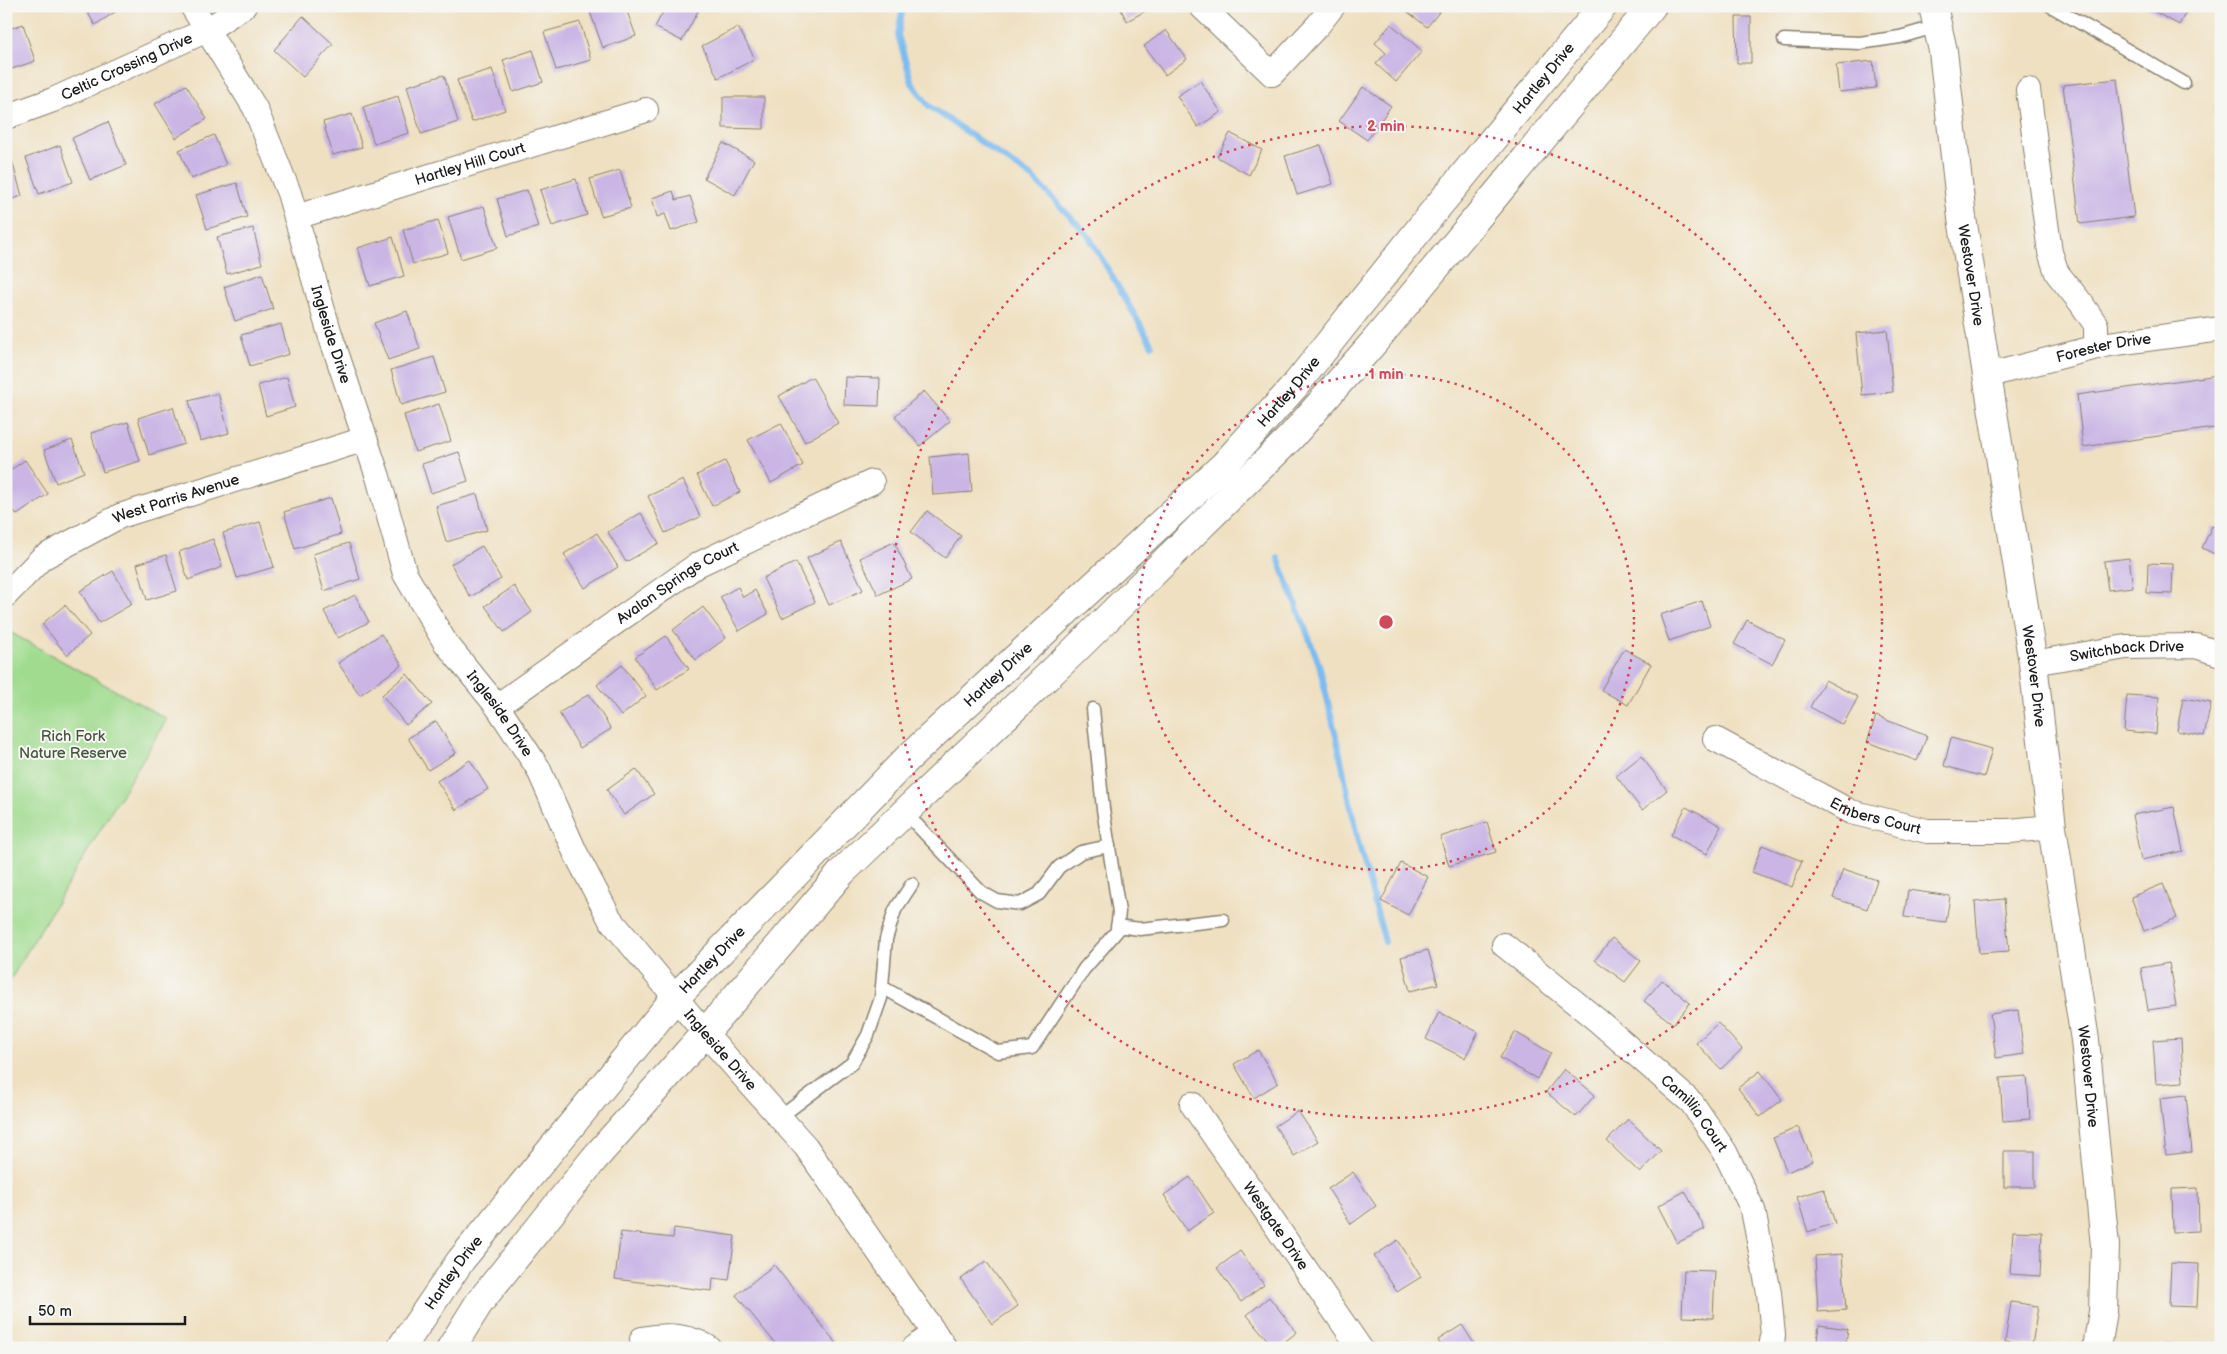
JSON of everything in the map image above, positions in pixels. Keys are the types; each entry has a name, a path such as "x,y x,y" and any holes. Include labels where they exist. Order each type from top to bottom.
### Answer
{"street":[{"name":"Ingleside Drive","path":"192,6 254,108 290,193 329,331 365,439 405,574 445,642 497,706 538,768 575,852 610,919 705,1033 806,1147 940,1340"},
{"name":"Celtic Crossing Drive","path":"6,117 52,100 207,30 244,6"},
{"path":"1201,6 1272,74 1318,25 1332,6"},
{"name":"Hartley Drive","path":"401,1348 461,1260 675,998 907,759 1224,465 1294,387 1430,216 1603,6"},
{"name":"Hartley Drive","path":"451,1348 479,1303 594,1159 705,1033 842,872 1072,653 1291,437 1381,333 1652,6"},
{"name":"Westover Drive","path":"1936,16 1943,51 1962,218 2033,663 2052,827 2085,1040 2105,1246 2103,1311 2097,1348"},
{"path":"2028,90 2050,252 2057,273 2096,325 2096,347"},
{"name":"Hartley Hill Court","path":"296,217 646,110"},
{"name":"Forester Drive","path":"1988,375 2096,347 2221,330"},
{"name":"West Parris Avenue","path":"6,595 42,558 120,516 365,439"},
{"name":"Avalon Springs Court","path":"497,706 696,565 872,482"},
{"name":"Switchback Drive","path":"2033,663 2126,647 2196,646 2221,654"},
{"name":"Embers Court","path":"1715,739 1851,812 1928,831 2009,831 2052,827"},
{"name":"Camillia Court","path":"1504,945 1597,1020 1692,1103 1725,1152 1753,1210 1769,1293 1773,1336 1771,1348"},
{"name":"Westgate Drive","path":"1192,1104 1360,1348"},
{"path":"642,1339 658,1336 681,1336 699,1341 709,1348"},
{"path":"914,1348 940,1340"}],"lane":[{"path":"2051,6 2184,83"},
{"path":"1784,40 1860,44 1900,37 1936,16"},
{"path":"882,987 998,1052 1032,1048 1084,969 1116,931 1117,926 1119,912 1109,846 1093,709"},
{"path":"916,824 981,892 997,901 1020,904 1039,894 1059,867 1081,852 1109,846"},
{"path":"780,1117 852,1063 868,1035 881,998 886,939 896,910 912,884"},
{"path":"1117,926 1140,929 1223,920"}],"green space":[{"name":"Rich Fork Nature Reserve","path":"6,630 167,719 6,987"}],"building":[{"path":"84,6 124,6 95,25"},
{"path":"597,6 625,6 636,36 603,48 589,9"},
{"path":"666,6 694,6 699,9 682,41 655,27"},
{"path":"1119,6 1150,6 1151,8 1127,21"},
{"path":"1406,6 1444,6 1427,27 1404,9"},
{"path":"2150,6 2189,6 2179,25 2148,8"},
{"path":"303,16 333,44 303,77 274,50"},
{"path":"1736,17 1751,17 1751,63 1737,63"},
{"path":"580,22 591,60 556,70 544,32"},
{"path":"23,24 35,61 6,71 6,30"},
{"path":"1391,24 1422,51 1396,82 1376,64 1386,53 1375,43"},
{"path":"738,27 755,59 718,78 702,46"},
{"path":"1166,30 1187,59 1165,75 1144,46"},
{"path":"533,50 543,82 513,92 503,60"},
{"path":"1873,61 1876,88 1839,92 1836,65"},
{"path":"492,69 505,110 472,122 457,80"},
{"path":"444,75 458,122 421,134 407,86"},
{"path":"2117,79 2134,217 2080,224 2063,85"},
{"path":"1200,81 1221,112 1198,127 1177,96"},
{"path":"186,85 207,119 176,138 155,104"},
{"path":"1363,87 1391,106 1367,140 1339,121"},
{"path":"398,96 409,133 374,144 363,107"},
{"path":"723,97 764,97 764,129 723,128"},
{"path":"352,114 362,147 333,155 323,122"},
{"path":"108,122 126,165 90,180 72,138"},
{"path":"1230,133 1262,150 1249,175 1217,157"},
{"path":"214,135 226,165 191,179 179,150"},
{"path":"723,143 754,160 735,195 704,178"},
{"path":"60,145 73,182 39,194 26,158"},
{"path":"1321,145 1333,184 1297,195 1285,156"},
{"path":"12,161 22,196 6,201 6,163"},
{"path":"620,170 631,208 601,216 590,179"},
{"path":"576,179 587,215 552,226 540,190"},
{"path":"237,183 247,217 207,229 196,195"},
{"path":"527,190 538,227 508,236 497,199"},
{"path":"673,191 676,200 690,196 699,222 671,231 665,214 657,217 652,198"},
{"path":"484,206 497,248 461,259 448,217"},
{"path":"438,220 448,253 413,264 403,230"},
{"path":"253,228 262,264 227,274 217,237"},
{"path":"393,237 404,276 370,286 358,248"},
{"path":"262,274 273,309 235,321 224,287"},
{"path":"407,311 420,349 388,360 374,323"},
{"path":"281,324 289,354 250,366 241,335"},
{"path":"1887,330 1893,392 1862,395 1856,333"},
{"path":"434,357 445,392 401,405 391,370"},
{"path":"2218,375 2221,392 2221,427 2083,447 2077,395"},
{"path":"287,377 295,407 266,416 258,385"},
{"path":"812,377 838,423 805,442 779,396"},
{"path":"845,377 880,378 879,406 844,405"},
{"path":"924,391 950,421 920,446 895,416"},
{"path":"218,393 229,433 200,441 189,401"},
{"path":"439,404 451,441 415,452 404,415"},
{"path":"173,407 184,444 149,455 138,418"},
{"path":"128,422 140,461 103,472 91,433"},
{"path":"781,423 803,465 771,483 748,440"},
{"path":"72,440 84,472 56,483 44,450"},
{"path":"459,452 468,481 431,493 422,464"},
{"path":"969,453 972,492 933,495 930,457"},
{"path":"25,460 48,494 17,515 6,499 6,473"},
{"path":"725,461 740,492 712,506 697,475"},
{"path":"683,480 700,517 665,533 648,496"},
{"path":"477,494 487,530 446,542 436,506"},
{"path":"331,498 341,534 295,549 284,512"},
{"path":"927,511 961,536 945,558 911,532"},
{"path":"641,513 659,543 626,562 608,532"},
{"path":"260,522 274,567 237,578 223,533"},
{"path":"2212,526 2221,530 2221,557 2202,548"},
{"path":"597,533 618,567 585,588 564,554"},
{"path":"213,539 222,567 188,580 179,552"},
{"path":"841,542 863,590 829,605 807,558"},
{"path":"894,542 912,579 878,595 860,558"},
{"path":"349,543 360,579 324,591 313,554"},
{"path":"482,546 501,579 470,597 451,564"},
{"path":"166,555 177,591 147,600 137,564"},
{"path":"2129,558 2133,587 2108,590 2104,561"},
{"path":"796,562 815,602 782,618 763,578"},
{"path":"2148,563 2173,564 2172,594 2147,593"},
{"path":"113,571 132,604 99,623 80,591"},
{"path":"514,586 532,612 504,632 485,606"},
{"path":"738,587 743,597 755,590 768,614 739,631 720,597"},
{"path":"355,595 369,622 338,638 324,611"},
{"path":"1702,601 1710,626 1669,641 1660,615"},
{"path":"65,605 90,635 67,655 42,624"},
{"path":"703,607 726,638 696,660 673,630"},
{"path":"1747,620 1785,640 1772,664 1734,644"},
{"path":"381,634 402,665 360,695 338,663"},
{"path":"666,636 689,669 657,690 635,657"},
{"path":"1624,649 1651,664 1628,705 1601,690"},
{"path":"622,665 646,696 621,716 597,685"},
{"path":"407,674 432,704 406,725 382,695"},
{"path":"1825,680 1858,697 1843,725 1810,707"},
{"path":"589,694 611,729 580,748 559,713"},
{"path":"2127,695 2159,697 2156,734 2124,731"},
{"path":"2183,698 2211,703 2204,736 2177,731"},
{"path":"1876,716 1927,736 1917,761 1867,742"},
{"path":"436,721 456,753 428,770 408,738"},
{"path":"1951,738 1992,749 1984,777 1944,766"},
{"path":"1641,756 1667,790 1642,810 1616,776"},
{"path":"470,760 488,789 456,810 437,781"},
{"path":"636,769 654,794 624,815 607,790"},
{"path":"1686,807 1721,826 1707,854 1671,835"},
{"path":"2174,807 2183,851 2141,860 2132,815"},
{"path":"1487,822 1496,852 1449,866 1440,837"},
{"path":"1762,845 1802,861 1792,887 1752,872"},
{"path":"1401,863 1428,877 1408,915 1381,901"},
{"path":"1843,869 1877,880 1867,909 1833,898"},
{"path":"2163,884 2177,918 2144,931 2131,897"},
{"path":"1908,890 1950,896 1946,922 1904,917"},
{"path":"2004,899 2009,951 1979,953 1975,902"},
{"path":"1612,938 1641,961 1625,982 1595,960"},
{"path":"1428,950 1438,984 1410,991 1401,957"},
{"path":"2169,963 2176,1006 2148,1010 2141,968"},
{"path":"1662,980 1690,1003 1673,1024 1644,1001"},
{"path":"2018,1010 2024,1054 1996,1058 1990,1014"},
{"path":"1439,1012 1478,1032 1465,1058 1426,1039"},
{"path":"1718,1023 1742,1049 1721,1069 1696,1043"},
{"path":"1515,1032 1551,1053 1537,1079 1500,1058"},
{"path":"2181,1038 2183,1082 2156,1084 2153,1040"},
{"path":"1258,1050 1278,1083 1254,1098 1234,1064"},
{"path":"1564,1069 1595,1095 1576,1117 1546,1092"},
{"path":"1760,1071 1782,1100 1760,1117 1738,1088"},
{"path":"2027,1076 2030,1119 2003,1121 2000,1078"},
{"path":"2186,1095 2192,1152 2166,1155 2160,1098"},
{"path":"1298,1111 1318,1141 1294,1156 1275,1126"},
{"path":"1628,1119 1661,1151 1640,1173 1607,1141"},
{"path":"1798,1127 1813,1161 1787,1172 1773,1138"},
{"path":"2004,1151 2035,1151 2035,1187 2004,1187"},
{"path":"1353,1172 1376,1206 1351,1224 1328,1189"},
{"path":"1190,1177 1214,1213 1187,1231 1164,1195"},
{"path":"2198,1188 2199,1231 2173,1232 2172,1189"},
{"path":"1824,1189 1835,1223 1808,1232 1797,1197"},
{"path":"1685,1191 1705,1229 1677,1243 1658,1206"},
{"path":"674,1228 735,1236 729,1280 713,1278 712,1291 615,1279 621,1232 673,1238"},
{"path":"2013,1231 2042,1232 2040,1276 2010,1274"},
{"path":"1398,1240 1421,1277 1397,1292 1374,1256"},
{"path":"1240,1251 1264,1285 1241,1302 1217,1268"},
{"path":"1842,1254 1846,1310 1818,1312 1815,1256"},
{"path":"986,1261 1018,1306 992,1324 961,1279"},
{"path":"2171,1263 2199,1264 2197,1307 2169,1306"},
{"path":"774,1265 840,1348 779,1348 736,1295"},
{"path":"1684,1270 1715,1271 1713,1318 1682,1317"},
{"path":"1269,1297 1297,1332 1277,1348 1274,1348 1247,1315"},
{"path":"2011,1302 2038,1306 2032,1346 2005,1342"},
{"path":"1462,1325 1477,1348 1442,1348 1438,1340"},
{"path":"1819,1325 1848,1329 1845,1348 1816,1348"},
{"path":"2166,1343 2191,1347 2191,1348 2165,1348"}],"waterway":[{"path":"903,6 898,35 912,83 929,106 1033,178 1088,235 1152,345"},
{"path":"1278,558 1319,664 1358,841 1385,942"}]}
